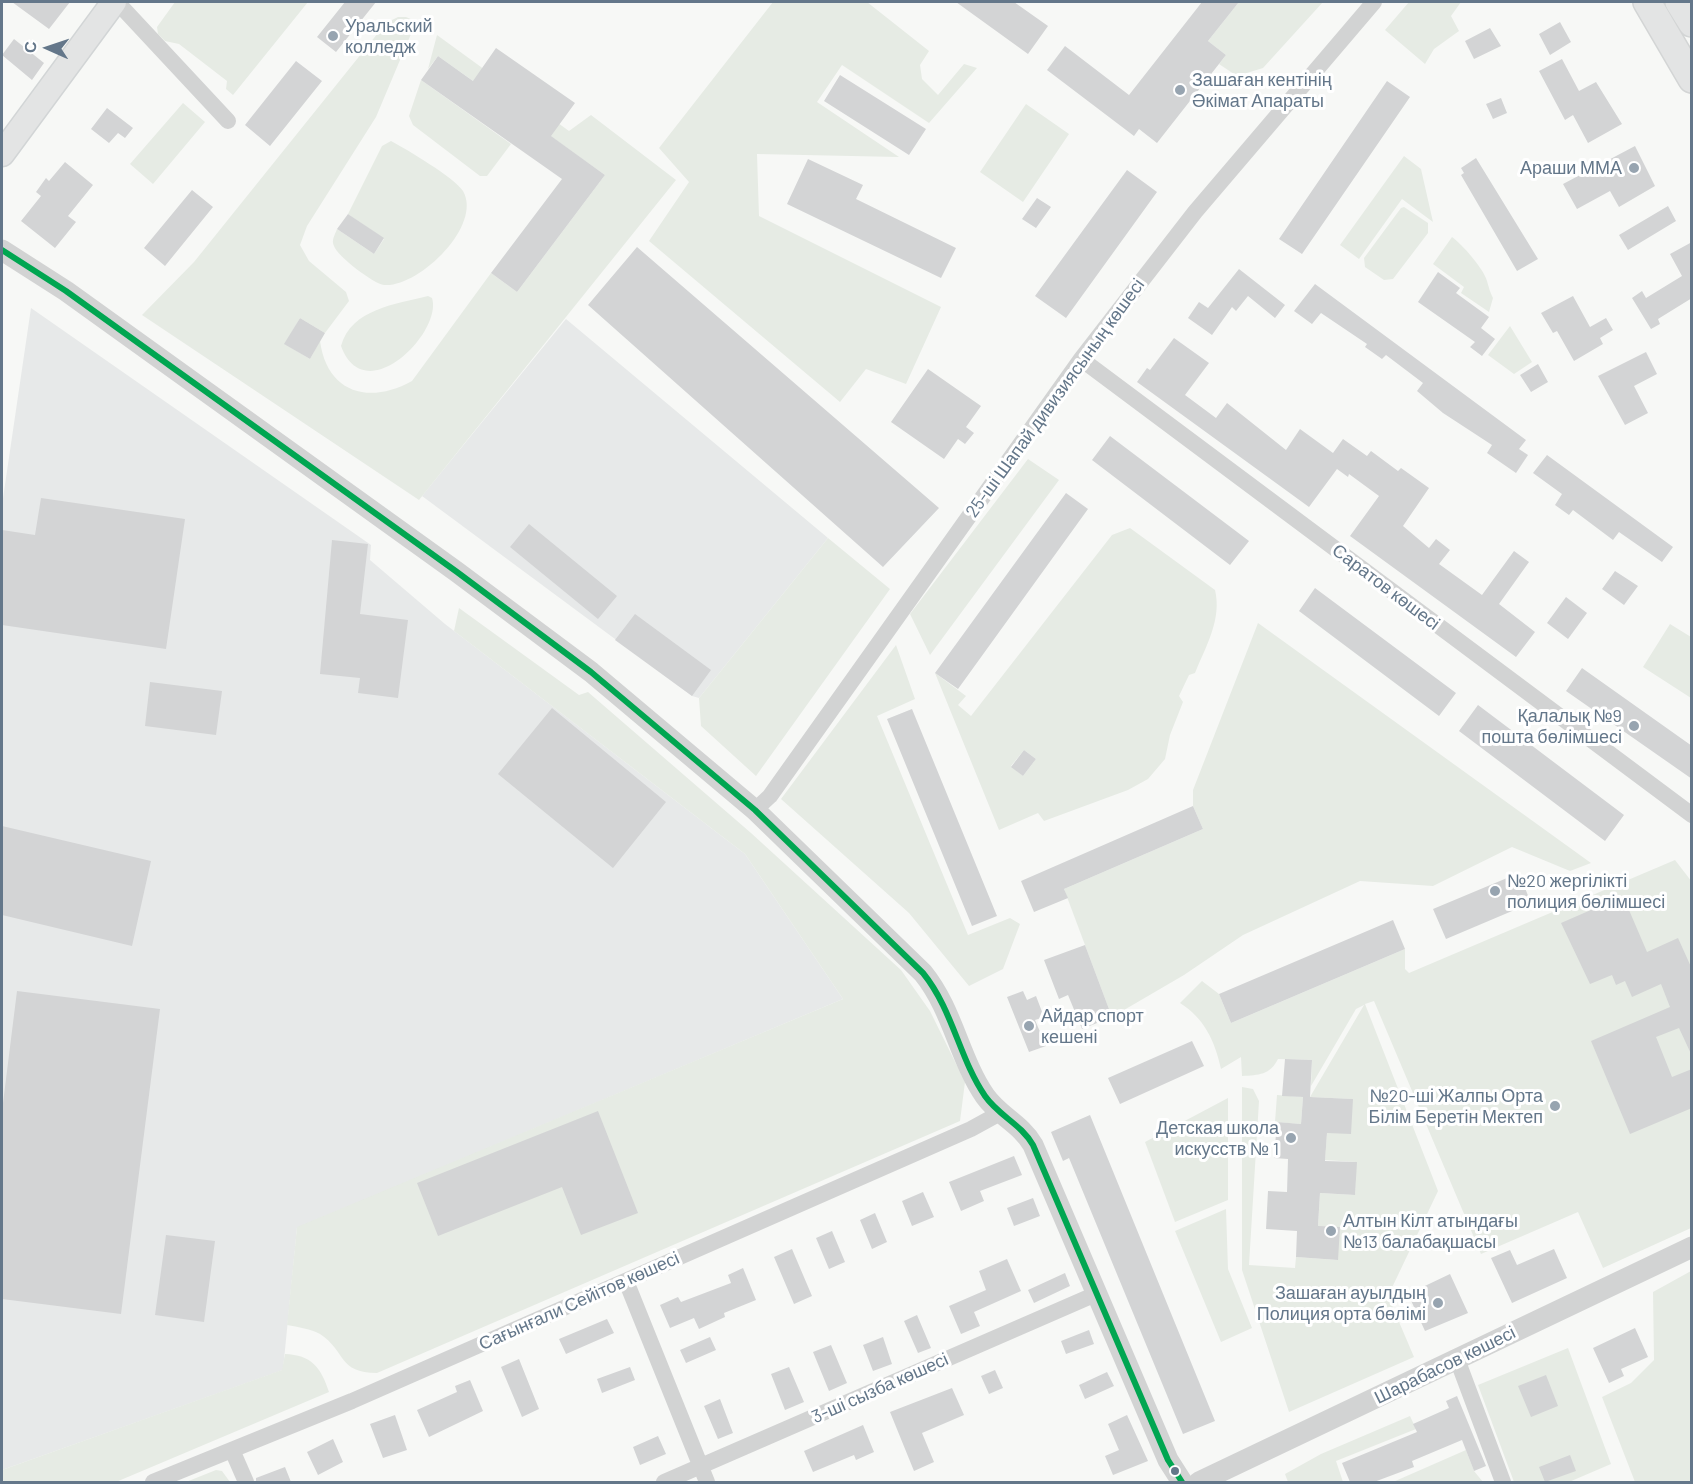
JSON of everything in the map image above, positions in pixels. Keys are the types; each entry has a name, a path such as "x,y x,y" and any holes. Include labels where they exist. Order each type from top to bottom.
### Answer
{"main road":[{"path":"2,154 115,2"},
{"path":"1647,2 1691,76"},
{"path":"1679,2 1692,23"}],"street":[{"path":"115,2 228,122"},
{"name":"25-ші Шапай дивизиясының көшесі","path":"755,810 770,796 1081,359 1195,212 1374,2"},
{"path":"2,250 76,298 457,572 591,672 755,810 923,973 942,999 981,1089 1002,1112 1026,1132 1034,1145 1168,1460 1182,1482"},
{"name":"Саратов көшесі","path":"1081,359 1692,815"},
{"name":"Сағынғали Сейітов көшесі","path":"153,1482 352,1401 971,1129 1002,1112"},
{"name":"Шарабасов көшесі","path":"1199,1482 1692,1247"},
{"path":"626,1281 704,1475"},
{"name":"3-ші сызба көшесі","path":"664,1482 704,1475 1096,1294"},
{"path":"1457,1359 1503,1482"},
{"path":"232,1450 246,1482"}],"shaded area":[{"path":"175,2 308,2 233,95 226,89 227,81 179,44 165,41 158,34 157,27"},
{"path":"773,2 867,2 929,51 920,65 922,79 938,95 964,64 977,68 929,123 842,65 817,102 899,157 757,154 759,216 941,307 906,384 866,369 840,402 649,241 689,182 659,148"},
{"path":"1239,2 1323,2 1263,68 1237,76 1219,64 1226,55 1208,41"},
{"path":"1409,2 1461,2 1451,16 1459,31 1434,49 1425,64 1385,30"},
{"path":"398,17 406,17 420,23 411,34 376,117 307,226 300,245 309,261 346,292 349,301 325,333 300,318 285,344 310,359 320,341 324,359 331,373 341,383 353,390 366,393 396,388 412,381 491,273 517,292 605,175 438,56 428,69 437,35 569,131 591,115 676,180 419,500 142,315 194,262 386,23"},
{"path":"421,80 511,144 487,176 480,176 413,125 409,116"},
{"path":"183,103 205,122 153,184 130,164"},
{"path":"1026,104 1069,134 1023,202 980,172"},
{"path":"391,141 430,164 458,185 463,191 467,205 464,221 456,237 444,252 414,276 398,283 384,285 372,280 349,262 337,251 333,242 337,229 374,254 384,239 348,214 382,146"},
{"path":"1404,156 1421,169 1433,222 1402,199 1359,259 1340,245"},
{"path":"1404,207 1428,223 1428,233 1393,279 1384,280 1365,267 1364,258"},
{"path":"1452,237 1472,257 1485,276 1493,298 1489,312 1461,293 1464,287 1433,264"},
{"path":"428,296 432,298 432,312 426,329 400,359 383,368 367,371 352,364 341,346 346,334 354,324 376,310"},
{"path":"31,308 371,545 370,560 445,624 745,854 843,999 297,1228 283,1370 2,1470 2,505"},
{"path":"566,319 828,538 699,698 692,696 422,496"},
{"path":"1510,326 1532,362 1514,374 1488,355"},
{"path":"1028,459 1059,480 930,655 910,614"},
{"path":"1130,528 1215,590 1217,601 1215,622 1195,673 1189,675 1179,696 1183,702 1170,735 1165,759 1148,779 1128,790 1044,821 1038,813 999,830 935,673 966,696 958,705 971,716 1112,535","holes":["1024,750 1036,759 1023,776 1011,766"]},
{"path":"828,538 890,589 756,776 701,726 699,698"},
{"path":"459,608 579,695 588,692 751,833 901,970 930,1011 965,1082 960,1121 377,1373 364,1372 349,1365 320,1334 309,1329 287,1325 297,1227 843,999 745,854 454,631"},
{"path":"1258,623 1591,863 1570,871 1512,847 1433,886 1360,881 1243,935 1184,975 1112,1017 1064,889 1203,829 1193,806 1193,790"},
{"path":"1670,624 1691,637 1691,698 1643,667"},
{"path":"896,645 915,699 877,716 968,935 1010,918 1020,924 1003,969 969,986 909,913 781,799"},
{"name":"№20-ші Жалпы Орта Білім Беретін Мектеп","path":"1675,860 1692,882 1691,1228 1603,1268 1578,1212 1481,1254 1374,1001 1365,1004 1438,1191 1388,1296 1414,1357 1289,1412 1242,1270 1242,1087 1253,1089 1259,1101 1249,1265 1295,1268 1296,1257 1338,1260 1318,1226 1320,1193 1355,1195 1356,1162 1325,1160 1327,1133 1352,1099 1310,1097 1364,1005 1356,1009 1311,1086 1312,1060 1278,1059 1268,1071 1242,1076 1241,1057 1221,1069 1207,1031 1196,1016 1180,1003 1202,981 1219,994 1231,1023 1405,949 1405,969 1409,973"},
{"path":"1277,1095 1303,1097 1301,1124 1275,1122"},
{"path":"1228,1098 1228,1200 1175,1222 1145,1142"},
{"path":"1226,1209 1228,1269 1252,1328 1221,1342 1175,1231"},
{"path":"1691,1271 1691,1482 1635,1482 1602,1397 1631,1383 1654,1360 1653,1292"},
{"path":"1568,1348 1611,1464 1569,1482 1514,1482 1478,1385"},
{"path":"285,1354 302,1357 314,1364 329,1392 116,1482 2,1482 2,1470 282,1370"},
{"path":"1410,1416 1416,1429 1336,1461 1343,1482 1288,1482 1285,1474 1321,1454"},
{"path":"1466,1450 1474,1471 1483,1482 1393,1482"},
{"path":"216,1470 222,1471 230,1482 186,1482"}],"building":[{"path":"12,2 70,2 49,29"},
{"path":"345,2 376,2 336,52 317,37"},
{"path":"956,2 1014,2 1048,26 1028,54"},
{"path":"1202,2 1239,2 1208,41 1226,55 1157,143 1139,129 1134,136 1047,70 1065,46 1129,95"},
{"path":"1560,22 1571,42 1550,55 1539,34"},
{"path":"1490,28 1501,46 1474,59 1465,41"},
{"path":"14,39 44,63 32,80 2,55"},
{"path":"496,48 575,103 551,136 605,175 517,292 491,273 562,179 421,80 438,56 473,81"},
{"path":"1562,59 1579,91 1596,82 1622,124 1588,143 1573,115 1565,120 1539,71"},
{"path":"296,61 322,81 270,146 245,125"},
{"path":"840,75 926,129 909,155 824,101"},
{"path":"1387,81 1410,97 1302,254 1279,239"},
{"path":"1501,98 1507,113 1493,119 1486,104"},
{"path":"107,108 133,128 125,138 118,133 109,143 91,129"},
{"path":"1635,146 1655,186 1619,207 1610,191 1577,209 1563,184"},
{"path":"1476,158 1538,259 1517,271 1461,175 1464,173 1461,168"},
{"path":"808,159 863,185 856,199 956,248 941,278 787,204"},
{"path":"65,162 93,185 68,216 76,222 55,248 21,221 41,196 36,192 46,178 49,181"},
{"path":"1127,170 1157,192 1066,318 1035,296"},
{"path":"192,190 213,207 165,266 144,248"},
{"path":"1037,198 1051,207 1036,228 1022,219"},
{"path":"1668,206 1676,221 1628,250 1619,235"},
{"path":"348,214 384,238 374,254 337,229"},
{"path":"1692,242 1692,298 1658,319 1660,324 1651,329 1632,298 1642,291 1646,298 1682,276 1670,254"},
{"path":"637,247 939,508 883,567 588,305"},
{"path":"1239,269 1285,305 1275,318 1248,296 1236,311 1232,307 1212,335 1188,318 1199,302 1208,308"},
{"path":"1438,272 1460,288 1456,293 1489,317 1481,328 1495,339 1482,356 1470,347 1475,342 1418,302"},
{"path":"1315,284 1526,440 1519,449 1528,455 1516,473 1487,453 1492,445 1443,413 1417,391 1423,383 1386,355 1382,359 1365,347 1367,344 1321,313 1312,324 1294,311"},
{"path":"1573,296 1590,327 1606,318 1613,330 1600,338 1603,344 1574,361 1557,331 1553,333 1541,313"},
{"path":"300,318 325,333 310,359 284,344"},
{"path":"1174,338 1209,363 1185,395 1216,418 1227,403 1286,450 1300,429 1333,453 1343,439 1367,456 1371,451 1398,471 1401,468 1429,488 1403,526 1429,548 1436,539 1450,550 1439,564 1482,595 1514,551 1529,562 1499,604 1535,632 1516,657 1350,536 1379,496 1349,474 1348,477 1337,469 1309,507 1137,382 1147,368 1150,370"},
{"path":"1646,352 1657,374 1634,386 1648,413 1625,425 1598,376"},
{"path":"1538,364 1548,382 1531,392 1520,375"},
{"path":"928,369 981,406 966,427 974,433 965,444 958,439 944,459 891,422"},
{"path":"1110,436 1249,541 1230,565 1092,460"},
{"path":"1547,455 1673,547 1662,562 1619,532 1613,540 1573,510 1569,515 1555,505 1562,494 1533,473"},
{"path":"1066,493 1088,509 958,689 935,673"},
{"path":"41,498 185,519 166,649 2,625 2,530 35,535"},
{"path":"529,524 617,596 598,619 510,547"},
{"path":"332,540 368,544 360,614 408,620 398,698 358,693 360,678 320,674"},
{"path":"1615,571 1638,586 1624,605 1602,589"},
{"path":"1315,588 1456,693 1439,716 1299,611"},
{"path":"1566,597 1587,613 1568,639 1547,623"},
{"path":"635,614 711,670 692,696 615,640"},
{"path":"1582,668 1692,746 1692,779 1566,691"},
{"path":"150,682 222,691 216,735 145,726"},
{"path":"1478,705 1624,815 1605,841 1459,731"},
{"path":"552,708 666,802 613,868 498,774"},
{"path":"912,709 997,916 972,926 887,719"},
{"path":"1024,750 1036,759 1023,776 1011,767"},
{"path":"1193,806 1203,829 1064,889 1068,898 1034,912 1021,881"},
{"path":"2,826 151,861 132,946 2,915"},
{"path":"1519,873 1531,903 1446,939 1433,909"},
{"path":"1623,896 1647,952 1678,938 1692,969 1692,1056 1679,1028 1656,1037 1672,1077 1692,1069 1692,1108 1630,1134 1591,1041 1670,1007 1661,984 1632,997 1625,981 1616,985 1612,975 1590,984 1561,923"},
{"path":"1393,920 1405,949 1231,1023 1219,994"},
{"path":"1085,945 1112,1017 1082,1029 1068,995 1059,999 1044,960"},
{"path":"17,991 160,1009 121,1314 2,1299 2,1111"},
{"path":"1023,991 1027,1000 1036,996 1044,1017 1035,1020 1046,1046 1029,1052 1007,997"},
{"path":"1192,1041 1204,1066 1120,1104 1108,1078"},
{"path":"1285,1059 1312,1060 1310,1097 1353,1099 1351,1134 1327,1133 1325,1161 1357,1162 1355,1195 1320,1193 1318,1226 1340,1227 1338,1260 1296,1257 1297,1231 1266,1229 1268,1191 1287,1192 1288,1159 1274,1158 1277,1122 1301,1124 1303,1097 1282,1096"},
{"path":"598,1111 638,1213 581,1235 562,1187 438,1236 417,1183"},
{"path":"1090,1115 1215,1421 1183,1434 1069,1158 1063,1161 1051,1132"},
{"path":"1014,1156 1022,1175 980,1191 984,1201 961,1211 949,1182"},
{"path":"923,1192 934,1217 912,1226 902,1201"},
{"path":"1033,1198 1040,1216 1014,1226 1007,1208"},
{"path":"875,1213 887,1242 872,1249 860,1220"},
{"path":"832,1231 845,1262 829,1269 816,1238"},
{"path":"166,1235 215,1241 204,1322 155,1315"},
{"path":"792,1249 812,1296 794,1304 774,1257"},
{"path":"1554,1249 1567,1278 1512,1303 1491,1258 1510,1250 1517,1265"},
{"path":"1007,1259 1021,1291 974,1312 980,1326 961,1334 949,1306 986,1290 979,1271"},
{"path":"743,1268 756,1300 724,1313 725,1317 699,1329 694,1318 670,1328 660,1305 678,1297 681,1302 731,1283 728,1275"},
{"path":"1065,1273 1070,1286 1034,1303 1028,1290"},
{"path":"1450,1274 1468,1313 1425,1331 1408,1294"},
{"path":"917,1315 931,1348 918,1353 904,1321"},
{"path":"607,1319 614,1333 566,1354 559,1339"},
{"path":"1635,1328 1648,1357 1621,1369 1624,1376 1609,1383 1593,1348"},
{"path":"1089,1330 1094,1344 1066,1354 1061,1341"},
{"path":"710,1337 716,1350 686,1363 680,1350"},
{"path":"883,1337 892,1364 873,1371 863,1345"},
{"path":"831,1345 847,1383 829,1391 813,1352"},
{"path":"519,1359 539,1409 522,1417 501,1367"},
{"path":"630,1367 635,1380 602,1393 597,1379"},
{"path":"789,1367 804,1402 785,1410 771,1374"},
{"path":"995,1370 1003,1388 989,1394 981,1376"},
{"path":"1107,1372 1114,1386 1085,1399 1079,1385"},
{"path":"1546,1375 1558,1406 1531,1417 1518,1386"},
{"path":"470,1380 483,1411 429,1437 417,1410 457,1392 455,1386"},
{"path":"952,1388 964,1415 922,1433 934,1462 914,1471 890,1412"},
{"path":"1457,1396 1486,1466 1474,1471 1462,1440 1412,1461 1414,1467 1374,1482 1350,1482 1342,1463 1417,1432 1413,1424 1449,1408 1446,1401"},
{"path":"720,1399 733,1433 718,1439 704,1406"},
{"path":"395,1415 407,1450 383,1458 370,1424"},
{"path":"1127,1415 1148,1461 1113,1475 1105,1456 1119,1450 1108,1424"},
{"path":"863,1425 874,1452 856,1460 854,1455 813,1472 804,1451"},
{"path":"658,1436 666,1454 640,1465 633,1447"},
{"path":"333,1439 343,1462 318,1475 307,1452"},
{"path":"1570,1455 1576,1471 1545,1482 1539,1467"},
{"path":"285,1467 291,1482 256,1482 256,1478"}],"transit line":[{"path":"2,250 66,291 457,572 591,672 755,810 923,973 942,1002 969,1066 985,1096 1022,1131 1033,1145 1168,1460 1182,1482"}],"place":[{"name":"Уральский колледж","path":"333,36"},
{"name":"Зашаған кентінің Әкімат Апараты","path":"1180,90"},
{"name":"Араши ММА","path":"1634,168"},
{"name":"Қалалық №9 пошта бөлімшесі","path":"1634,726"},
{"name":"№20 жергілікті полиция бөлімшесі","path":"1495,891"},
{"name":"Айдар спорт кешені","path":"1029,1026"},
{"name":"№20-ші Жалпы Орта Білім Беретін Мектеп","path":"1555,1106"},
{"name":"Детская школа искусств № 1","path":"1291,1138"},
{"name":"Алтын Кілт атындағы №13 балабақшасы","path":"1331,1231"},
{"name":"Зашаған ауылдың Полиция орта бөлімі","path":"1438,1303"}]}
